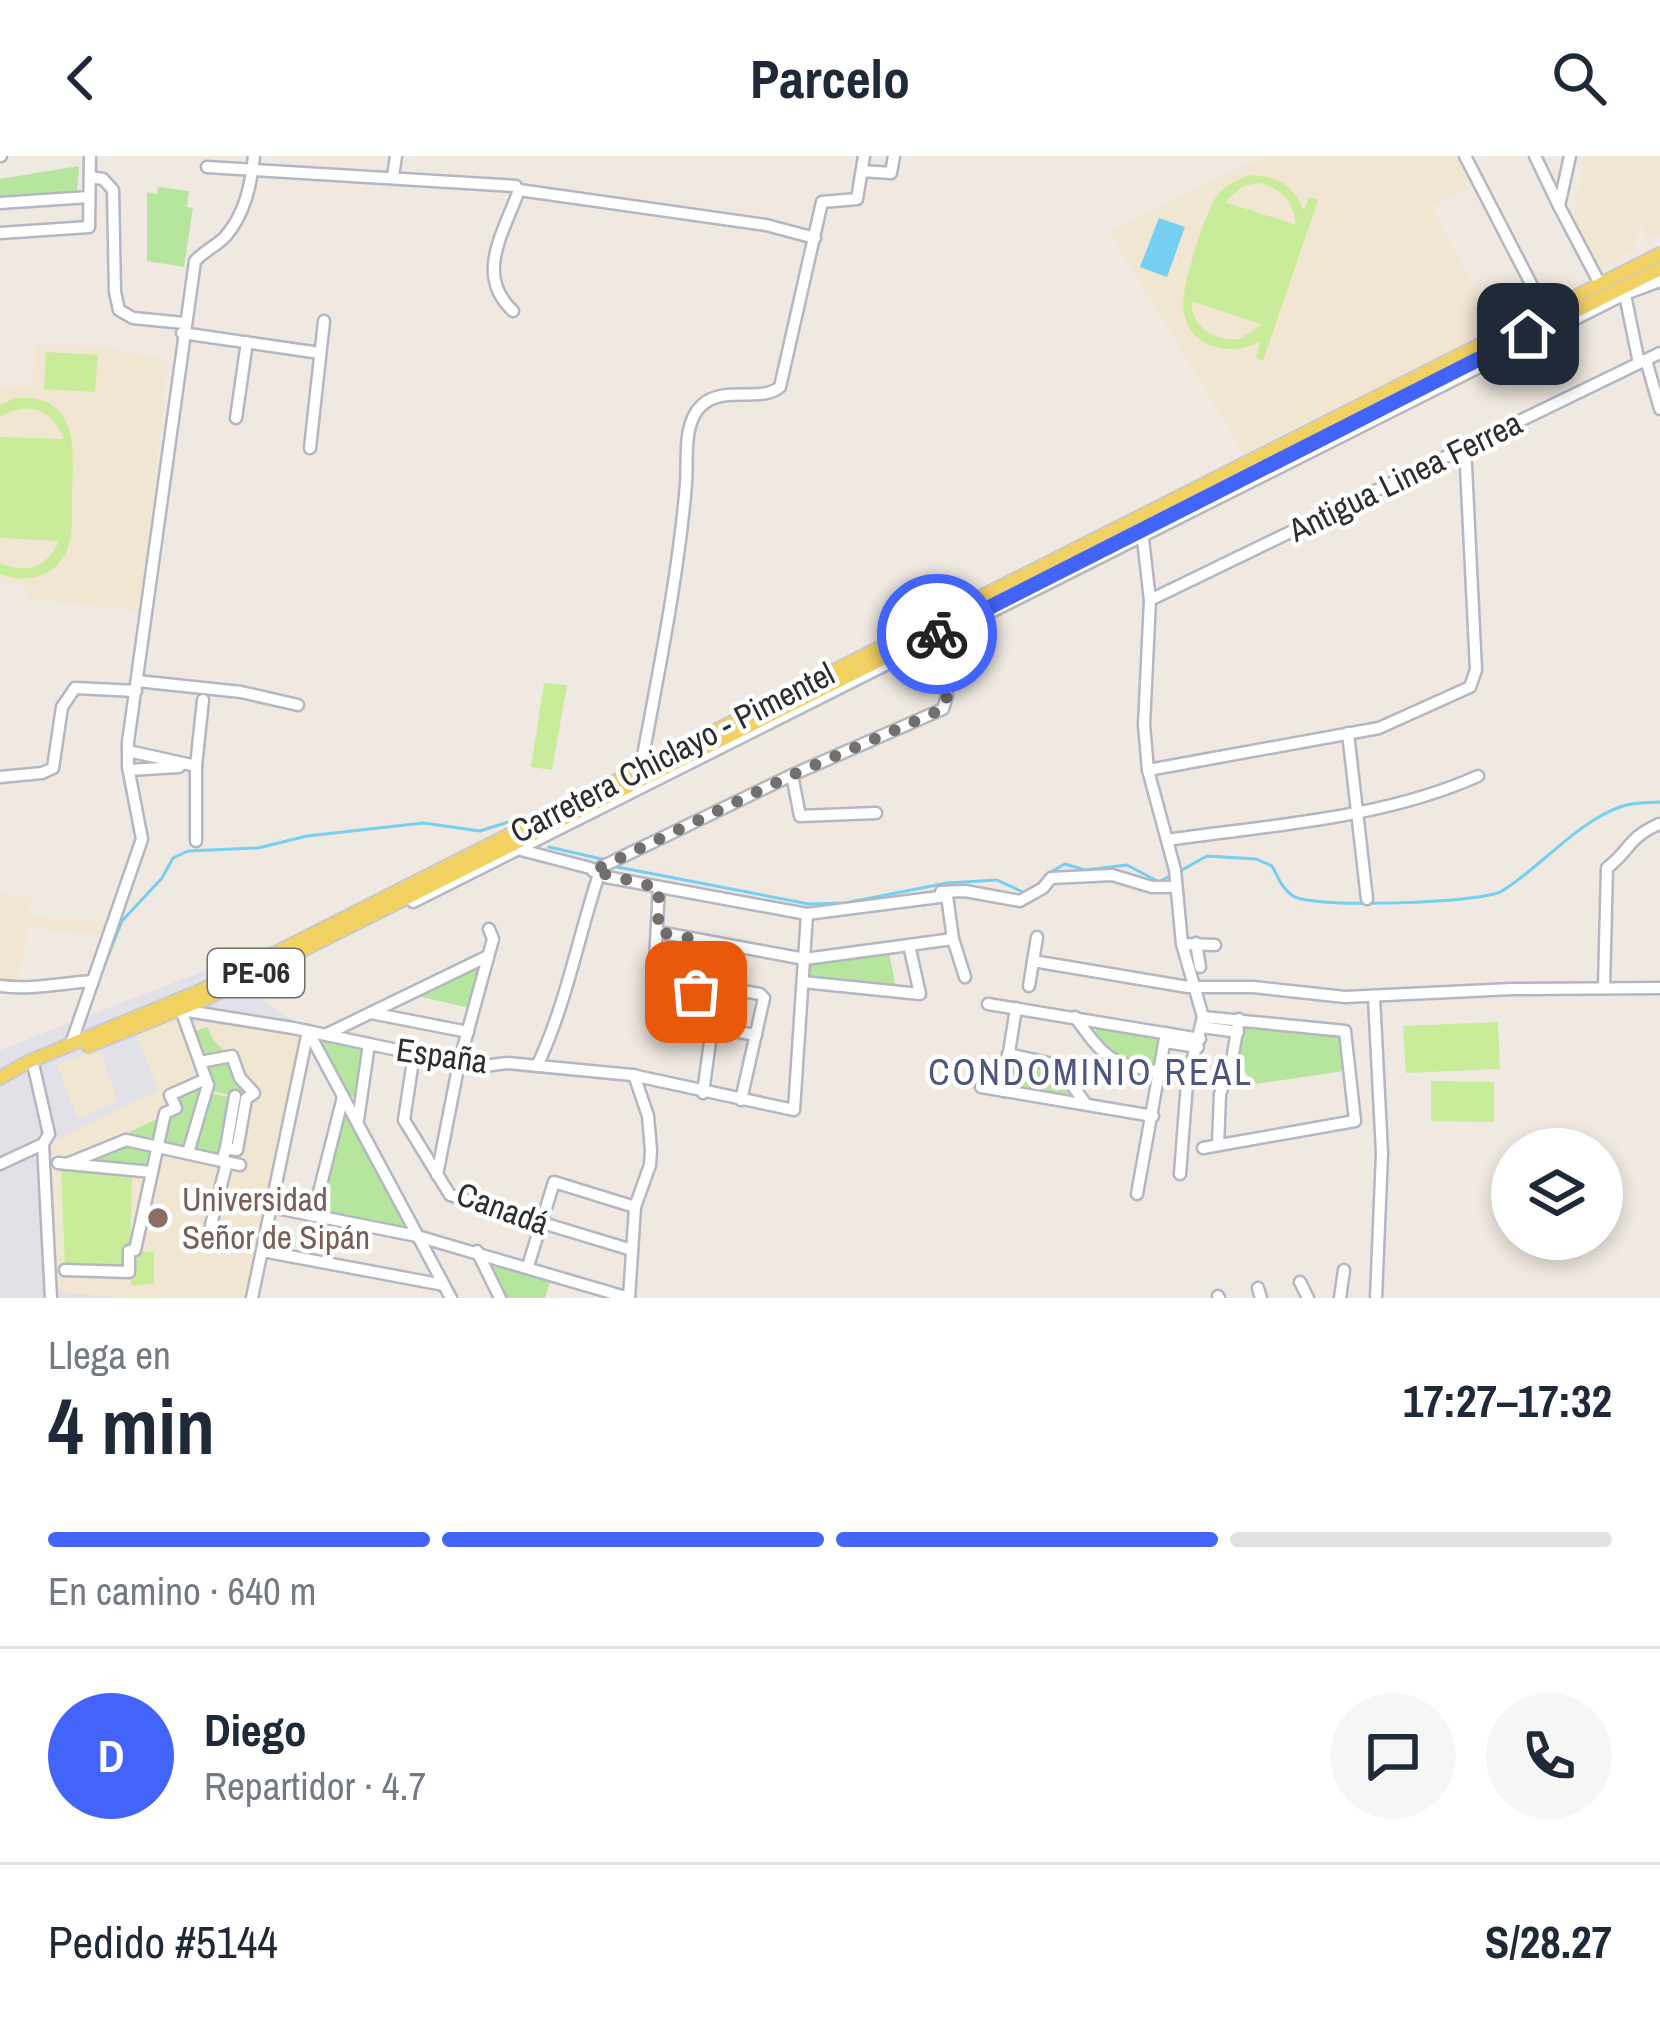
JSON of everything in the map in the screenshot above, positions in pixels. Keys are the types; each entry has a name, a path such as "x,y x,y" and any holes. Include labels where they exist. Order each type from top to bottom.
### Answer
{"main road":[{"name":"Carretera Chiclayo - Pimentel","path":"0,1082 70,1044 200,991 643,772 1603,290 1660,254"},
{"name":"Carretera Chiclayo - Pimentel","path":"0,1082 181,1010 512,848 643,772 937,636 1143,532 1248,467 1545,311 1603,290 1624,291 1660,268"},
{"path":"351,924 412,902"}],"street":[{"path":"0,233 88,227 90,156"},
{"path":"70,1044 142,839 128,751 195,261 230,229 248,196 254,156"},
{"path":"346,173 349,156"},
{"path":"393,176 396,156"},
{"path":"643,772 691,422 709,400 772,393 781,387 822,202 857,199 864,156"},
{"path":"862,172 891,173 894,156"},
{"path":"1465,156 1545,311"},
{"path":"1535,156 1603,290"},
{"path":"1559,206 1570,156"},
{"path":"207,167 516,186"},
{"path":"89,177 103,178 113,190 119,310 247,342 320,352"},
{"path":"513,311 499,298 491,278 519,190 766,225 815,238"},
{"path":"0,203 88,197"},
{"path":"1180,1174 1187,1083 1201,1032 1189,944 1148,770 1144,725 1150,600 1143,532 1624,291 1660,281"},
{"path":"1624,291 1660,409"},
{"path":"310,448 324,321"},
{"path":"236,418 247,342"},
{"name":"Antigua Linea Ferrea","path":"1150,600 1660,353"},
{"path":"1148,770 1410,717 1473,682 1466,446"},
{"path":"412,902 937,636 947,696 943,709 792,775 596,872 559,1019 537,1066"},
{"path":"0,777 42,773 52,767 62,707 75,688 241,692 298,705"},
{"path":"196,841 196,766 203,700"},
{"path":"1348,733 1367,899"},
{"path":"128,751 196,766"},
{"path":"129,770 196,766"},
{"path":"792,775 800,816 876,813"},
{"path":"1167,841 1435,795 1478,776"},
{"path":"1604,987 1607,868 1620,859 1633,837 1659,824"},
{"path":"512,848 659,888 807,914 947,896 965,977"},
{"path":"941,892 965,891 1020,902 1051,878 1112,875 1162,889 1175,880"},
{"path":"653,997 659,888"},
{"path":"807,914 803,982 920,994 909,945"},
{"path":"437,1176 459,1064 493,939 489,928"},
{"path":"658,932 805,959 953,938"},
{"path":"1029,986 1037,938"},
{"path":"700,940 693,1024 756,1035"},
{"path":"1189,944 1216,945"},
{"path":"1189,944 1200,967"},
{"path":"325,1035 488,956"},
{"path":"1034,961 1196,988 1374,997 1660,988"},
{"path":"0,986 32,989 67,979 92,985"},
{"name":"España","path":"181,1010 308,1031 459,1064 634,1076 794,1110 803,982"},
{"path":"697,983 763,995 741,1100"},
{"path":"1374,997 1382,1153 1376,1298"},
{"path":"988,1004 1166,1037 1238,1025 1345,1031 1354,1121 1203,1148"},
{"path":"1003,1091 1016,1008"},
{"path":"181,1010 206,1085 188,1154"},
{"path":"370,1013 468,1032"},
{"path":"1075,1017 1105,1056 1117,1064 1160,1072"},
{"path":"1218,1145 1220,1094 1238,1025"},
{"path":"703,1093 712,1027"},
{"path":"308,1031 451,1298"},
{"path":"252,1298 308,1031"},
{"path":"1137,1194 1166,1037"},
{"path":"358,1124 369,1044"},
{"name":"Canadá","path":"414,1054 404,1120 450,1195 632,1250"},
{"path":"1009,1054 1057,1065 1087,1105"},
{"path":"65,1270 129,1272 129,1251 135,1250 165,1113 176,1108 170,1095 206,1085 240,1098 254,1093 240,1078 232,1057 200,1062"},
{"path":"34,1068 49,1134 43,1144 51,1298"},
{"path":"271,1208 418,1236 529,1266 592,1292 629,1298 635,1207 651,1150 648,1116 634,1076"},
{"path":"981,1087 1153,1116"},
{"path":"314,1216 343,1096"},
{"path":"212,1225 240,1098"},
{"path":"152,1172 63,1164 126,1139 229,1163"},
{"path":"0,1163 43,1144"},
{"path":"529,1266 554,1182 635,1207"},
{"path":"262,1251 444,1285"},
{"path":"477,1252 500,1298"},
{"path":"1338,1297 1344,1270"},
{"path":"1300,1282 1308,1298"}],"shaded area":[{"path":"1264,156 1456,156 1472,187 1432,206 1496,328 1244,454 1109,232"},
{"path":"1584,156 1660,156 1660,233 1646,240 1642,224 1633,250 1598,270 1573,225"},
{"path":"35,345 101,346 168,361 140,611 27,598 23,584 0,584 0,386 32,387"},
{"path":"0,894 31,896 29,917 105,922 102,935 28,928 18,983 0,982"},
{"name":"Universidad Señor de Sipán","path":"214,967 308,1031 252,1298 0,1298 0,1050"},
{"name":"Universidad Señor de Sipán","path":"180,1015 188,1025 205,1020 304,1035 246,1298 129,1298 57,1292 49,1143 159,1090 135,1033"},
{"path":"99,1048 118,1101 78,1119 57,1065"}],"green space":[{"path":"79,166 77,191 0,196 0,179"},
{"path":"1247,176 1282,183 1304,211 1309,197 1318,200 1263,361 1256,358 1260,342 1235,349 1200,339 1191,331 1183,305 1211,205 1222,190","holes":["1259,183 1285,197 1296,225 1225,202 1243,186","1191,301 1261,324 1261,325 1240,339 1221,338 1200,326"]},
{"path":"158,187 189,191 187,207 193,208 184,267 147,261 147,192 157,194"},
{"path":"46,352 98,355 95,392 44,389"},
{"path":"16,398 51,404 68,426 72,441 68,547 57,565 31,578 0,574 0,563 35,566 49,557 59,541 0,538 0,437 64,439 53,421 38,410 21,409 0,417 0,405"},
{"path":"544,683 567,685 552,770 531,767"},
{"path":"889,953 896,987 808,978 809,964"},
{"path":"473,965 482,970 470,1008 413,995"},
{"path":"1498,1022 1500,1069 1406,1073 1403,1026"},
{"path":"1245,1024 1341,1033 1344,1071 1257,1084 1236,1064"},
{"path":"207,1027 229,1055 250,1098 206,1090 187,1034"},
{"path":"1098,1028 1159,1039 1155,1064 1112,1056 1095,1032"},
{"path":"320,1038 364,1049 357,1096 347,1098"},
{"path":"1015,1059 1050,1067 1070,1096 1008,1087"},
{"path":"1431,1081 1494,1082 1494,1122 1431,1121"},
{"path":"201,1082 204,1092 249,1101 241,1151 223,1147 220,1159 156,1143 150,1170 73,1159 178,1109 173,1096"},
{"path":"347,1115 407,1226 404,1230 319,1210 340,1117"},
{"path":"61,1166 132,1172 130,1251 154,1252 154,1284 131,1285 131,1269 65,1268"},
{"path":"489,1261 551,1279 545,1298 505,1298"}],"water":[{"path":"1159,218 1185,227 1167,277 1140,267"}],"waterway":[{"path":"1182,870 1207,856 1256,859 1272,866 1289,893 1307,900 1464,899 1502,891 1607,813 1660,802"},
{"path":"100,976 122,921 162,878 173,858 188,851 258,848 307,836 423,823 480,831 521,818"},
{"path":"549,847 606,860"},
{"path":"1049,873 1065,864 1085,870 1127,865 1159,882 1173,874"},
{"path":"612,866 809,904 997,880 1025,893"}],"way so far":[{"path":"696,992 700,940 658,932 659,888 593,871 943,709 947,696 937,634"}],"place":[{"name":"Universidad Señor de Sipán","path":"158,1218"}],"district":[{"name":"CONDOMINIO REAL","path":"1091,1072"}],"route":[{"path":"937,634 1528,334"}]}
